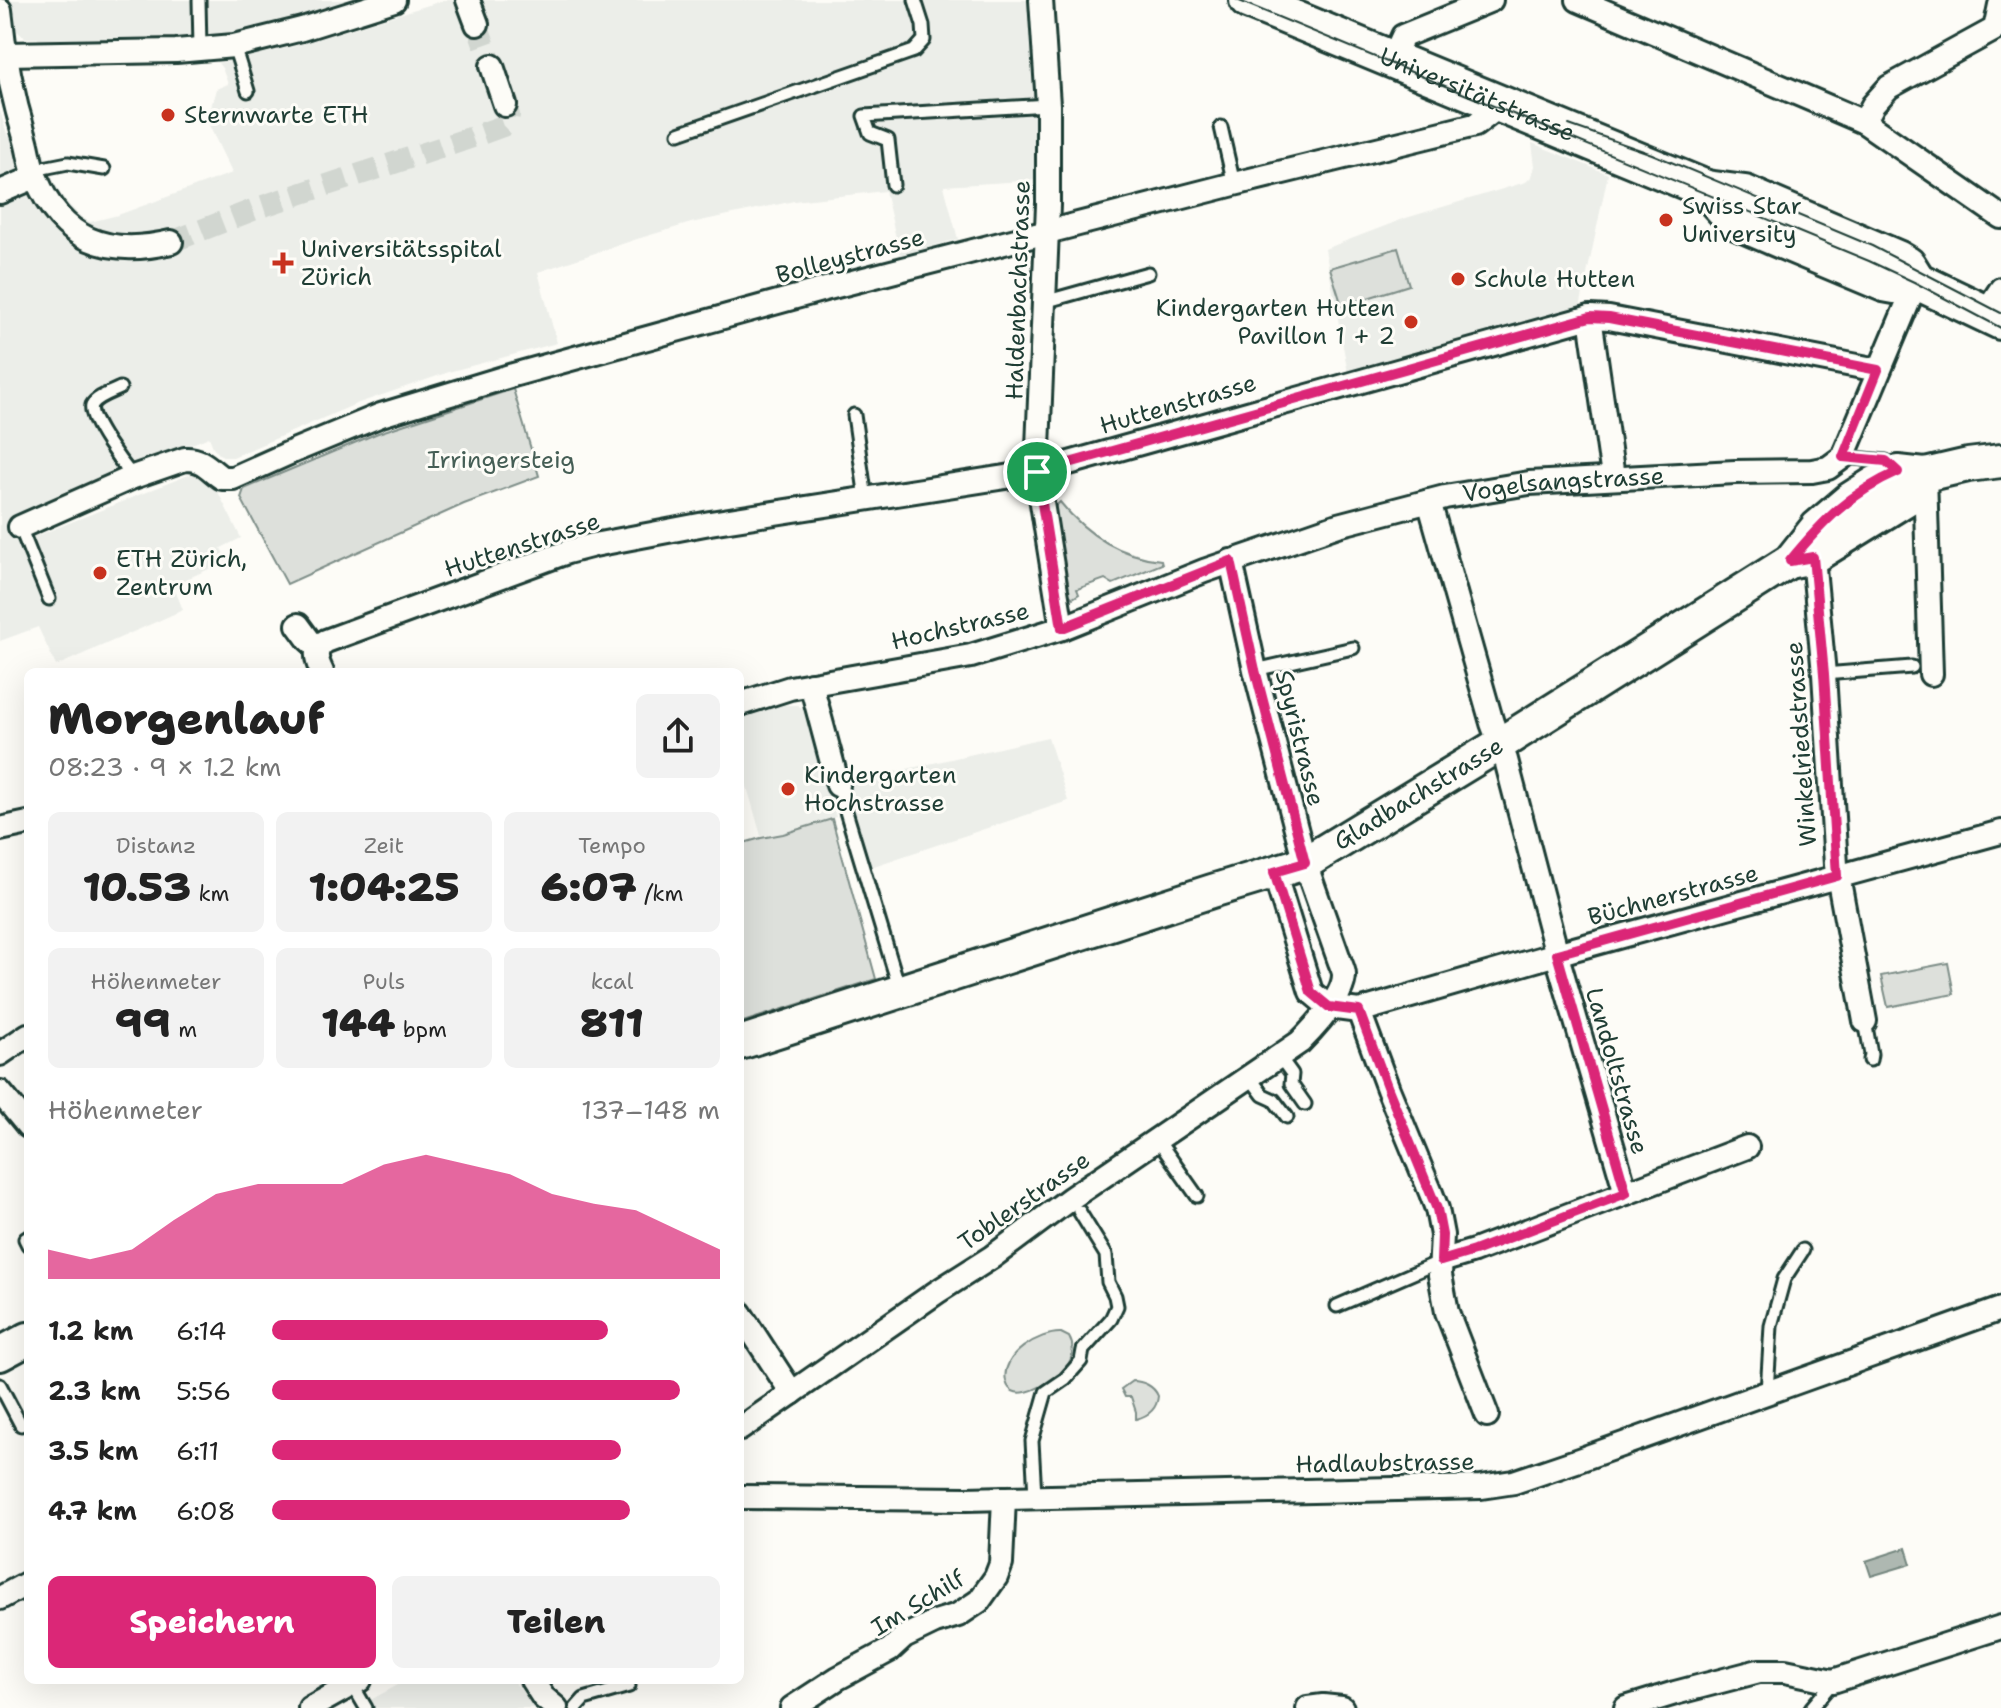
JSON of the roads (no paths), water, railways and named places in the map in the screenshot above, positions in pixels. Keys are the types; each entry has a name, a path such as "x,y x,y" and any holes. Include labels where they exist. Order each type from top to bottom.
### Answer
{"main road":[{"name":"Universitätstrasse","path":"1248,0 1706,189 1745,194 1897,259 1907,265 1917,281 1996,308"}],"street":[{"path":"14,54 176,51 216,47 273,37 349,10 394,0"},
{"path":"468,0 477,24"},
{"name":"Haldenbachstrasse","path":"1041,0 1048,105 1047,232 1037,472 1062,628"},
{"path":"1392,60 1403,36 1491,0"},
{"path":"1587,4 1864,122 2001,217"},
{"path":"1864,122 1873,105 1889,87 1995,29 2000,5"},
{"path":"0,10 14,54 17,112 34,173 47,201 77,233 99,244 132,249 171,242"},
{"path":"492,66 505,105"},
{"name":"Bolleystrasse","path":"133,477 191,458 204,463 218,476 233,478 381,415 513,375 711,319 1475,125 1501,105"},
{"path":"0,192 34,173"},
{"path":"1843,457 1917,281"},
{"path":"1590,317 1613,477"},
{"name":"Huttenstrasse","path":"319,658 322,643 567,552 710,523 1037,472 1590,317 1878,370"},
{"name":"Vogelsangstrasse","path":"1231,561 1338,525 1453,495 1529,483 1613,477 1812,471 1828,468 1843,457"},
{"path":"1922,670 1905,479 2001,461"},
{"path":"20,527 133,477"},
{"name":"Gladbachstrasse","path":"744,1042 1290,868 1500,744 1801,559 1817,527 1875,483 1905,479"},
{"name":"Landoltstrasse","path":"1429,501 1492,723 1506,760 1557,954 1626,1193"},
{"name":"Winkelriedstrasse","path":"1801,559 1824,674 1837,876 1865,1021"},
{"name":"Hochstrasse","path":"744,703 790,688 971,656 1062,628 1231,561"},
{"name":"Spyristrasse","path":"1231,561 1255,670 1290,868 1344,975 1341,988 1329,1007"},
{"path":"298,625 319,658"},
{"path":"811,684 838,785"},
{"path":"0,829 24,824"},
{"name":"Büchnerstrasse","path":"1359,1011 2001,832"},
{"path":"1290,868 1311,992 1329,1007 1359,1011 1437,1209 1442,1235 1440,1275 1447,1312 1487,1415"},
{"name":"Toblerstrasse","path":"744,1426 1300,1042 1329,1007"},
{"path":"0,1054 24,1038"},
{"path":"0,1092 24,1121"},
{"path":"1441,1261 1747,1147"},
{"name":"Hadlaubstrasse","path":"744,1497 1004,1498 1481,1487 1514,1482 1576,1461 2001,1309"},
{"path":"744,1319 792,1393"},
{"path":"0,1354 24,1341"},
{"name":"Im Schilf","path":"792,1708 890,1650 904,1637 958,1615 979,1601 1001,1564 1004,1498"},
{"path":"0,1598 24,1585"},
{"path":"1626,1708 1759,1671 1785,1671 1833,1681 2001,1627"},
{"path":"310,1708 352,1684"},
{"path":"535,1684 556,1708"},
{"path":"1308,1708 1342,1708"}],"lane":[{"path":"199,0 216,47 248,91"},
{"path":"679,133 914,51 924,40 915,0"},
{"path":"893,185 888,140 870,133 864,116 1048,105"},
{"path":"1221,127 1234,184"},
{"path":"34,173 68,163 104,169"},
{"path":"1044,302 1148,273"},
{"path":"120,388 96,400 92,415 133,477"},
{"path":"854,415 866,499"},
{"name":"Vogelsangstrasse","path":"1843,457 1886,461 1905,479"},
{"name":"Gladbachstrasse","path":"1801,559 1822,534 1860,508"},
{"path":"20,527 49,599"},
{"path":"1255,670 1353,648"},
{"path":"1824,674 1922,670"},
{"path":"838,785 901,993"},
{"path":"1865,1021 1870,1060"},
{"path":"1279,1056 1292,1074 1291,1084 1305,1104"},
{"path":"1249,1076 1263,1095 1274,1100 1287,1117"},
{"path":"1157,1139 1197,1196"},
{"path":"1035,1496 1032,1441 1046,1392 1065,1379 1081,1361 1083,1350 1111,1319 1117,1306 1108,1282 1106,1255 1079,1211"},
{"path":"1767,1392 1771,1326 1784,1279 1803,1250"},
{"path":"1337,1306 1441,1261"},
{"path":"0,1385 21,1425"},
{"path":"1811,1708 1833,1681"},
{"path":"357,1684 366,1708"},
{"path":"576,1708 584,1699 629,1686"}],"tunnel":[{"path":"477,24 492,66"},
{"path":"171,242 263,206 503,126 509,115 505,105"}],"tram line":[{"path":"1237,0 1869,261 2001,328"},
{"path":"1569,125 1652,154 1872,246 2001,313"}],"place":[{"name":"Sternwarte ETH","path":"168,115"},
{"name":"Swiss Star University","path":"1666,220"},
{"name":"Universitätsspital Zürich","path":"283,263"},
{"name":"Schule Hutten","path":"1458,279"},
{"name":"Kindergarten Hutten Pavillon 1 + 2","path":"1411,322"},
{"name":"ETH Zürich, Zentrum","path":"100,573"},
{"name":"Kindergarten Hochstrasse","path":"788,789"}],"park label":[{"name":"Irringersteig","path":"501,460"}]}
